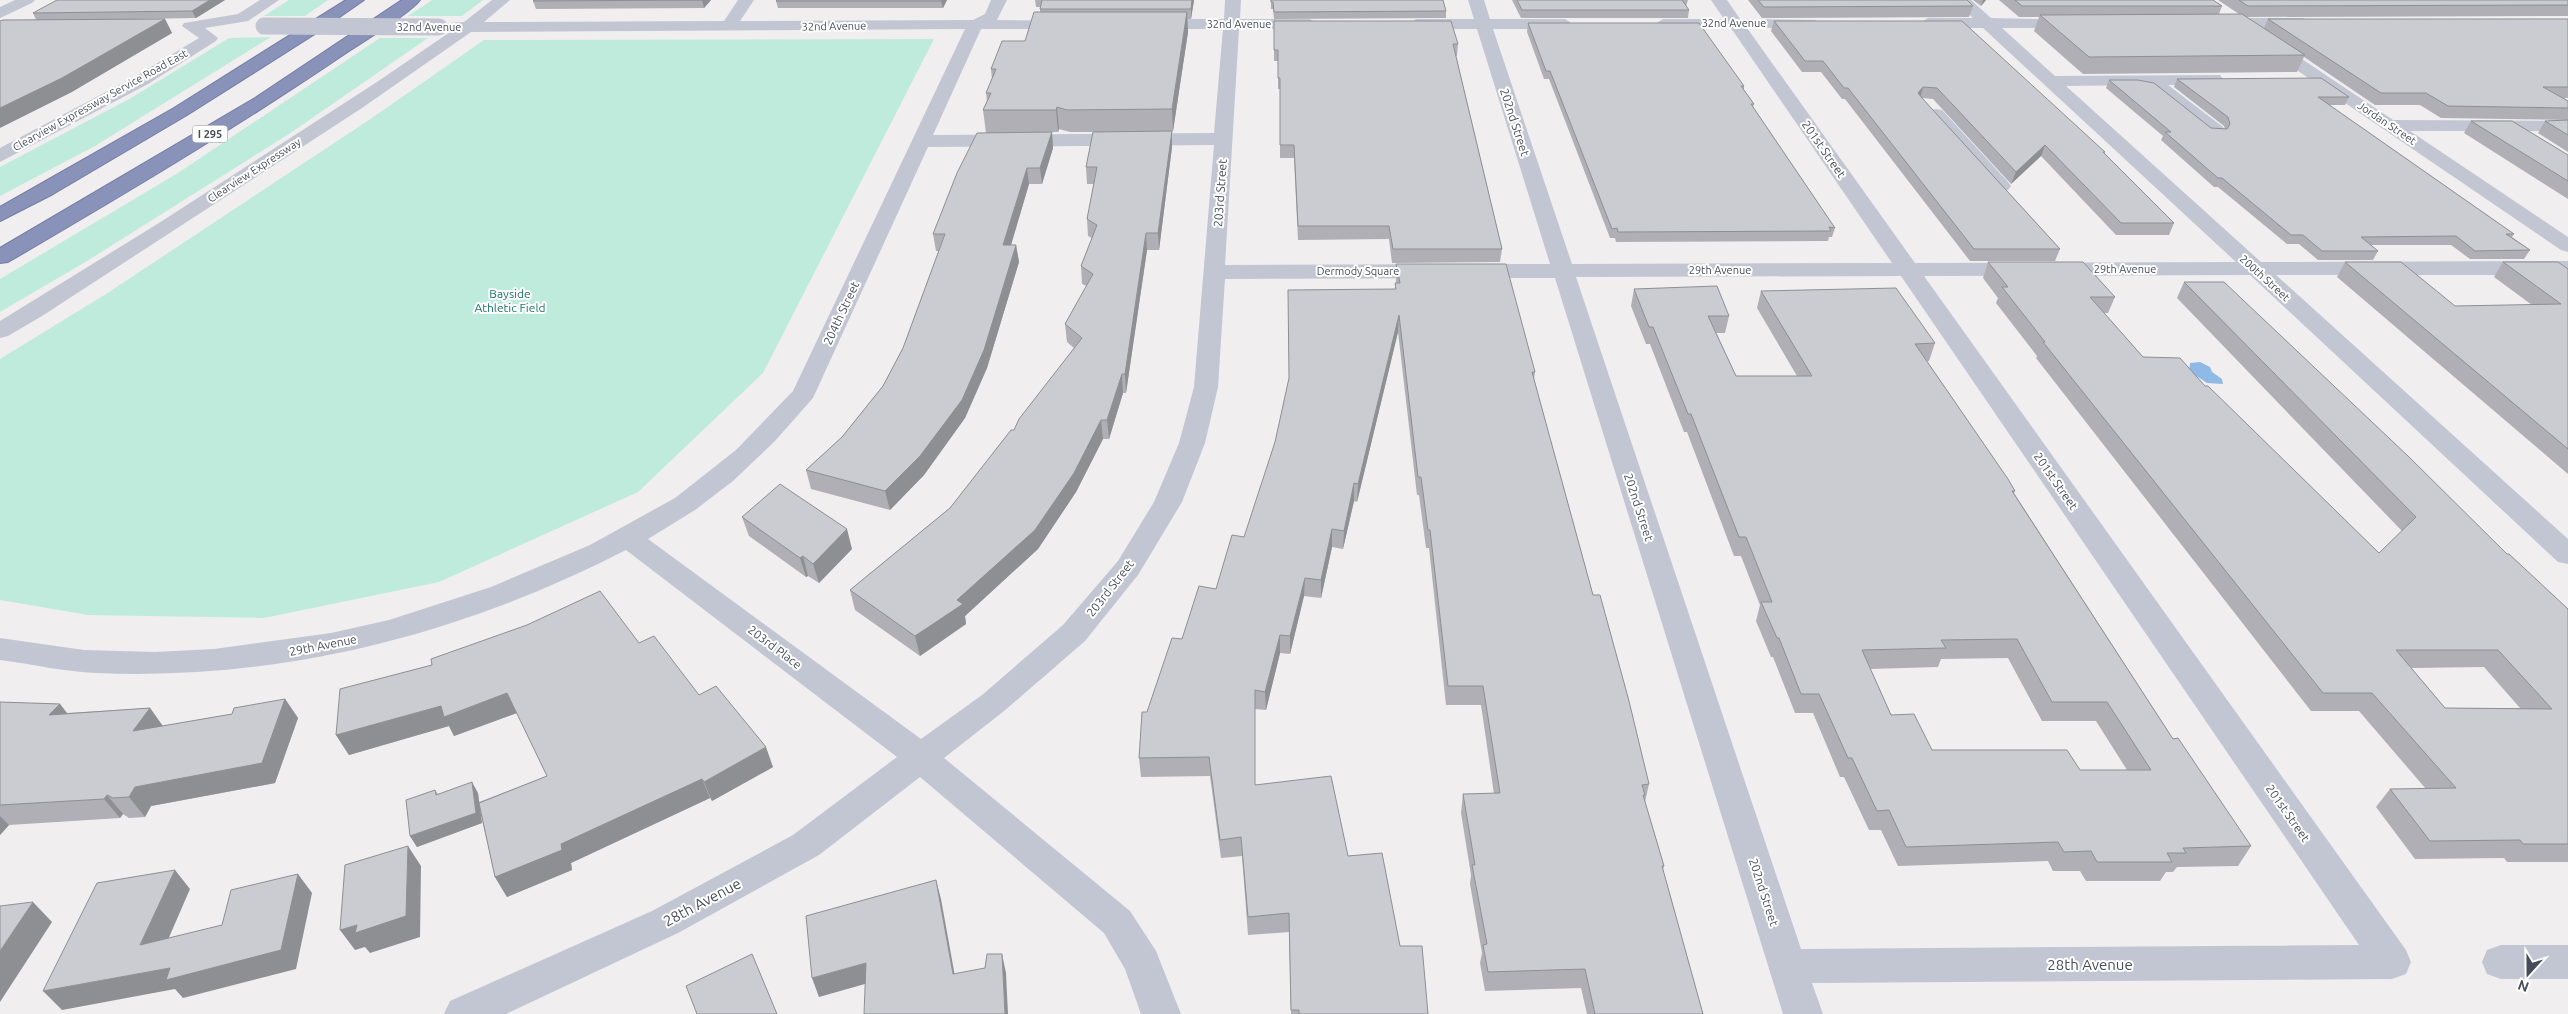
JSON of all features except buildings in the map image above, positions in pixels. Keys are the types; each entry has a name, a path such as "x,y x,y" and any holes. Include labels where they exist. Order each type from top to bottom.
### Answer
{"highway":[{"name":"I 295","path":"0,215 190,106 282,50 356,0"},
{"name":"I 295","path":"0,257 233,120 338,53 412,0"}],"street":[{"path":"3,22 26,0"},
{"path":"190,26 242,18 270,0"},
{"name":"Clearview Expressway","path":"0,331 56,298 352,106 469,27 502,0"},
{"path":"728,27 746,0"},
{"name":"204th Street","path":"628,538 669,514 724,475 769,434 804,392 921,141 975,15 991,17 999,0"},
{"name":"201st Street","path":"1718,0 1909,269 2392,962"},
{"name":"200th Street","path":"1962,0 2568,556"},
{"name":"Jordan Street","path":"2216,8 2568,246"},
{"name":"32nd Avenue","path":"1136,24 1232,12 1328,24"},
{"name":"203rd Street","path":"921,757 993,703 1074,633 1128,568 1168,502 1192,443 1206,387 1232,12"},
{"path":"1396,24 1480,12 1576,24"},
{"name":"202nd Street","path":"1480,12 1803,1014"},
{"name":"32nd Avenue","path":"172,26 728,27 975,15 1079,24"},
{"name":"32nd Avenue","path":"1646,24 1822,23"},
{"path":"1909,23 2093,23"},
{"path":"2199,23 2316,23"},
{"name":"Clearview Expressway Service Road East","path":"0,156 142,80 210,38 190,26"},
{"path":"2052,83 2229,79"},
{"path":"2288,79 2321,79"},
{"path":"2052,83 2156,84 2216,131"},
{"path":"1926,104 2012,198"},
{"path":"2389,125 2568,126"},
{"path":"2509,126 2542,146"},
{"path":"921,141 1223,139"},
{"path":"2056,247 2076,269"},
{"name":"29th Avenue","path":"1562,270 2568,268"},
{"name":"Dermody Square","path":"1214,272 1562,270"},
{"name":"29th Avenue","path":"0,649 96,662 196,662 308,650 414,625 517,589 628,538"},
{"name":"203rd Place","path":"628,538 921,757"},
{"path":"921,757 954,788 1064,876 1116,922 1142,963 1161,1014"},
{"name":"28th Avenue","path":"464,1014 665,922 806,845 921,757"},
{"name":"28th Avenue","path":"1788,966 2392,962"},
{"path":"2501,962 2568,962"}],"green space":[{"path":"289,0 328,0 305,16 264,16"},
{"path":"432,0 483,0 462,16 408,16"},
{"path":"271,37 95,146 0,196 0,167 131,98 229,38"},
{"path":"380,38 428,38 289,134 87,261 0,312 0,279 178,173"},
{"name":"Bayside Athletic Field","path":"934,39 763,373 638,492 439,582 264,618 88,615 0,600 0,359 106,294 369,120 484,40"}],"water":[{"path":"2200,362 2210,367 2212,372 2222,379 2223,384 2207,383 2189,371 2190,363"}]}
